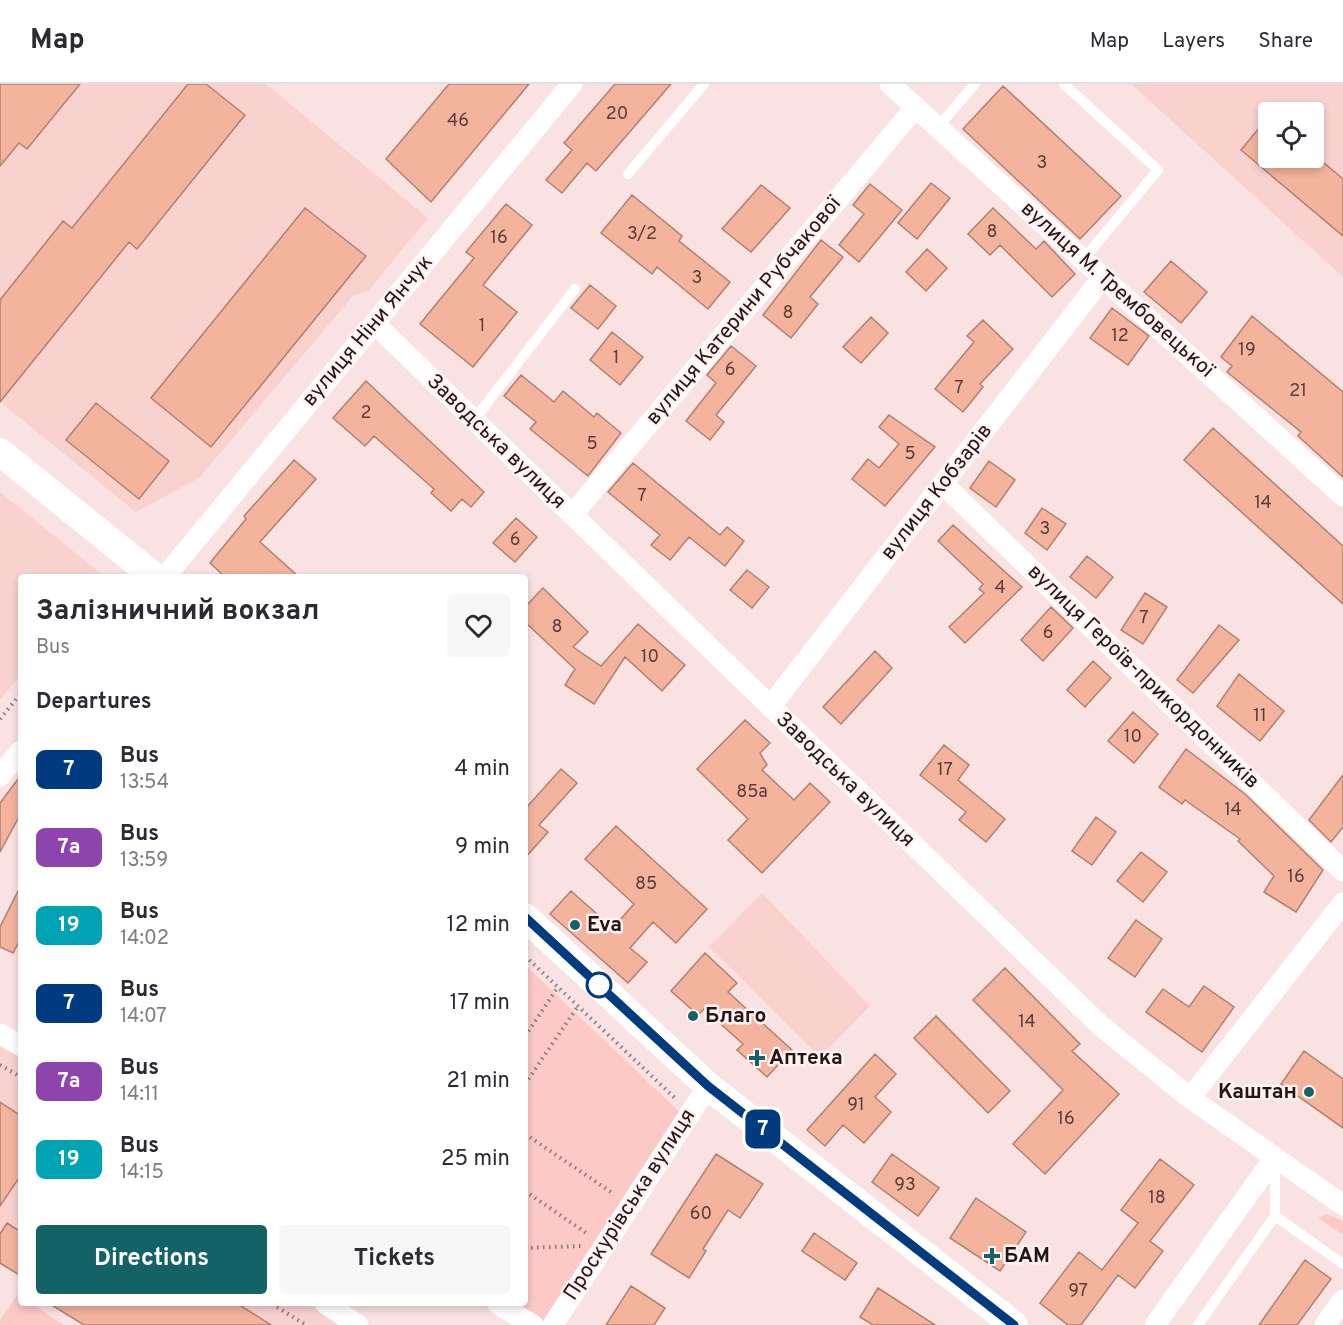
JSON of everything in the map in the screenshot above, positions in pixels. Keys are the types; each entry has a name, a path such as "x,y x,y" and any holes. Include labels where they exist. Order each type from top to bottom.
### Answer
{"street":[{"name":"вулиця Ніни Янчук","path":"167,574 572,84"},
{"name":"вулиця М. Трембовецької","path":"890,84 1343,496"},
{"name":"вулиця Катерини Рубчакової","path":"572,515 916,107"},
{"name":"вулиця Кобзарів","path":"770,707 1103,277"},
{"name":"Заводська вулиця","path":"374,323 1101,1026 1190,1098 1343,1205"},
{"path":"0,452 151,574"},
{"name":"вулиця Героїв-прикордонників","path":"944,484 1343,871"},
{"path":"0,776 18,755"},
{"path":"1190,1098 1343,903"},
{"path":"528,920 708,1086 1014,1325"},
{"path":"0,1034 18,1044"},
{"name":"Проскурівська вулиця","path":"553,1325 708,1086"},
{"path":"1155,1325 1275,1157"},
{"path":"1325,1325 1343,1300"},
{"path":"329,1306 358,1325"},
{"path":"501,1306 533,1325"}],"lane":[{"path":"628,174 704,84"},
{"path":"938,127 975,84"},
{"path":"1064,84 1158,170 1083,260"},
{"path":"474,420 575,288"},
{"path":"1198,1325 1275,1216 1275,1157"},
{"path":"1275,1216 1343,1264"}],"path":[{"path":"0,719 18,697"},
{"path":"528,959 690,1113"},
{"path":"528,1032 558,987"},
{"path":"528,1080 578,1006"},
{"path":"0,1065 18,1075"},
{"path":"528,1136 631,1205"},
{"path":"528,1193 604,1245"},
{"path":"528,1248 604,1245"},
{"path":"275,1306 306,1325"}],"shaded area":[{"path":"0,84 266,84 428,218 369,290 353,296 199,478 136,512 0,402"},
{"path":"1131,84 1343,84 1343,277"},
{"path":"0,492 102,574 18,574 18,679 0,700"},
{"path":"762,893 870,1006 820,1057 709,947"},
{"path":"528,968 684,1116 553,1325 533,1325 501,1306 528,1306"},
{"path":"0,1046 18,1055 18,1274 0,1263"},
{"path":"1327,1214 1343,1221 1343,1235 1318,1218"},
{"path":"18,1294 18,1306 35,1306 64,1325 0,1325 0,1321"},
{"path":"53,1306 312,1306 341,1325 84,1325"}],"building":[{"path":"0,84 80,84 27,149 19,143 0,166"},
{"path":"188,84 206,84 245,115 137,249 129,242 0,402 0,300 63,221 72,228"},
{"path":"449,84 529,84 431,202 386,159"},
{"path":"615,84 671,84 596,171 587,163 562,193 546,180 572,150 564,143"},
{"path":"1003,86 1121,196 1080,239 963,129"},
{"path":"1258,129 1258,164 1241,150"},
{"path":"1324,163 1343,179 1343,236 1262,168 1324,168"},
{"path":"931,183 950,198 917,239 898,223"},
{"path":"870,184 902,210 859,262 839,245 864,214 853,205"},
{"path":"761,185 790,208 751,252 722,229"},
{"path":"632,195 682,236 679,241 730,282 708,309 657,267 652,274 601,233"},
{"path":"506,204 532,225 483,285 517,312 473,367 420,324 474,258 466,252"},
{"path":"305,208 366,256 211,447 151,398"},
{"path":"993,208 1036,249 1044,241 1075,274 1052,297 1000,245 990,255 968,234"},
{"path":"821,240 843,257 810,297 818,304 791,338 763,315"},
{"path":"927,249 947,268 926,291 906,272"},
{"path":"1171,261 1207,292 1181,323 1144,292"},
{"path":"590,285 616,306 598,329 571,308"},
{"path":"1112,308 1149,336 1128,365 1090,338"},
{"path":"1252,316 1343,392 1343,477 1298,436 1301,432 1227,372 1232,366 1221,357"},
{"path":"871,317 888,333 861,363 843,347"},
{"path":"983,320 1013,349 980,384 983,387 963,412 935,389 974,342 967,336"},
{"path":"612,332 643,357 620,385 590,360"},
{"path":"731,346 756,366 716,415 724,422 710,440 686,421 716,383 707,375"},
{"path":"521,375 554,402 563,391 594,417 597,413 621,433 588,476 530,429 536,422 504,396"},
{"path":"366,381 484,492 471,507 462,499 451,511 431,493 434,489 374,436 365,446 333,418"},
{"path":"96,403 169,461 139,499 66,440"},
{"path":"889,415 935,447 885,506 852,479 868,459 879,468 899,444 879,427"},
{"path":"1213,428 1343,546 1343,604 1184,460"},
{"path":"294,460 316,479 260,542 296,574 222,574 210,563 246,519 244,516"},
{"path":"989,461 1015,480 996,507 970,488"},
{"path":"633,463 720,535 727,527 744,541 725,566 689,537 670,560 651,545 660,535 608,492"},
{"path":"1042,508 1066,524 1047,550 1025,533"},
{"path":"516,518 537,537 515,562 493,543"},
{"path":"953,525 1022,587 965,643 949,627 984,593 979,589 983,584 938,541"},
{"path":"1087,556 1113,577 1096,598 1070,577"},
{"path":"747,570 769,587 752,608 730,590"},
{"path":"543,588 588,632 573,647 601,666 638,624 685,665 662,691 625,657 594,704 565,685 575,669 528,625 528,604"},
{"path":"1145,593 1167,607 1143,644 1121,630"},
{"path":"1051,607 1073,628 1043,661 1021,640"},
{"path":"1219,625 1239,640 1193,693 1177,680"},
{"path":"875,651 892,668 841,724 823,707"},
{"path":"1093,661 1111,678 1085,707 1067,690"},
{"path":"1239,674 1284,711 1260,741 1217,706"},
{"path":"1133,712 1158,734 1134,763 1108,741"},
{"path":"745,720 770,743 760,753 767,765 762,770 794,800 810,783 830,802 762,873 728,840 748,819 697,769"},
{"path":"944,745 969,765 958,780 1005,819 986,842 959,820 966,812 920,775"},
{"path":"1186,749 1245,794 1323,870 1296,912 1264,892 1274,876 1238,841 1240,839 1185,800 1182,804 1159,787"},
{"path":"561,769 577,783 539,825 548,832 528,855 528,806"},
{"path":"1343,775 1343,827 1331,842 1309,820"},
{"path":"18,779 18,819 0,852 0,803"},
{"path":"1096,817 1116,832 1092,865 1072,851"},
{"path":"616,826 707,909 676,943 653,922 630,948 647,962 628,983 550,914 571,891 613,928 634,904 585,859"},
{"path":"1141,852 1167,872 1143,902 1117,881"},
{"path":"18,891 18,944 13,953 0,947 0,927"},
{"path":"1136,920 1162,939 1135,977 1108,958"},
{"path":"705,953 737,983 728,992 792,1050 767,1077 737,1050 743,1044 704,1009 698,1015 671,991"},
{"path":"1005,968 1080,1044 1072,1051 1119,1094 1045,1174 1013,1144 1063,1090 973,1000"},
{"path":"1204,986 1234,1007 1202,1052 1146,1012 1163,989 1189,1007"},
{"path":"936,1016 1010,1091 988,1113 914,1038"},
{"path":"1304,1051 1343,1079 1343,1128 1281,1084"},
{"path":"875,1054 896,1074 875,1097 891,1112 864,1143 843,1125 825,1146 807,1130"},
{"path":"0,1102 18,1114 18,1179 0,1206"},
{"path":"716,1154 763,1184 740,1218 728,1210 703,1249 706,1251 689,1278 651,1254"},
{"path":"892,1154 939,1188 918,1216 872,1182"},
{"path":"1160,1159 1194,1185 1150,1241 1163,1251 1135,1288 1118,1275 1081,1325 1068,1325 1040,1303 1079,1252 1102,1270 1138,1223 1121,1210"},
{"path":"976,1198 1026,1232 1000,1271 950,1238"},
{"path":"7,1223 18,1230 18,1274 0,1263 0,1234"},
{"path":"814,1233 857,1263 845,1280 802,1251"},
{"path":"1305,1260 1331,1279 1297,1325 1259,1325"},
{"path":"631,1286 665,1308 654,1325 606,1325"},
{"path":"878,1288 935,1325 873,1325 860,1317"},
{"path":"53,1306 241,1306 271,1325 84,1325"}],"bus line":[{"name":"7","path":"528,920 708,1086 1014,1325"}],"place":[{"name":"Eva","path":"575,925"},
{"name":"Благо","path":"693,1016"},
{"name":"Аптека","path":"757,1058"},
{"name":"Каштан","path":"1309,1092"},
{"name":"БАМ","path":"992,1256"}]}
